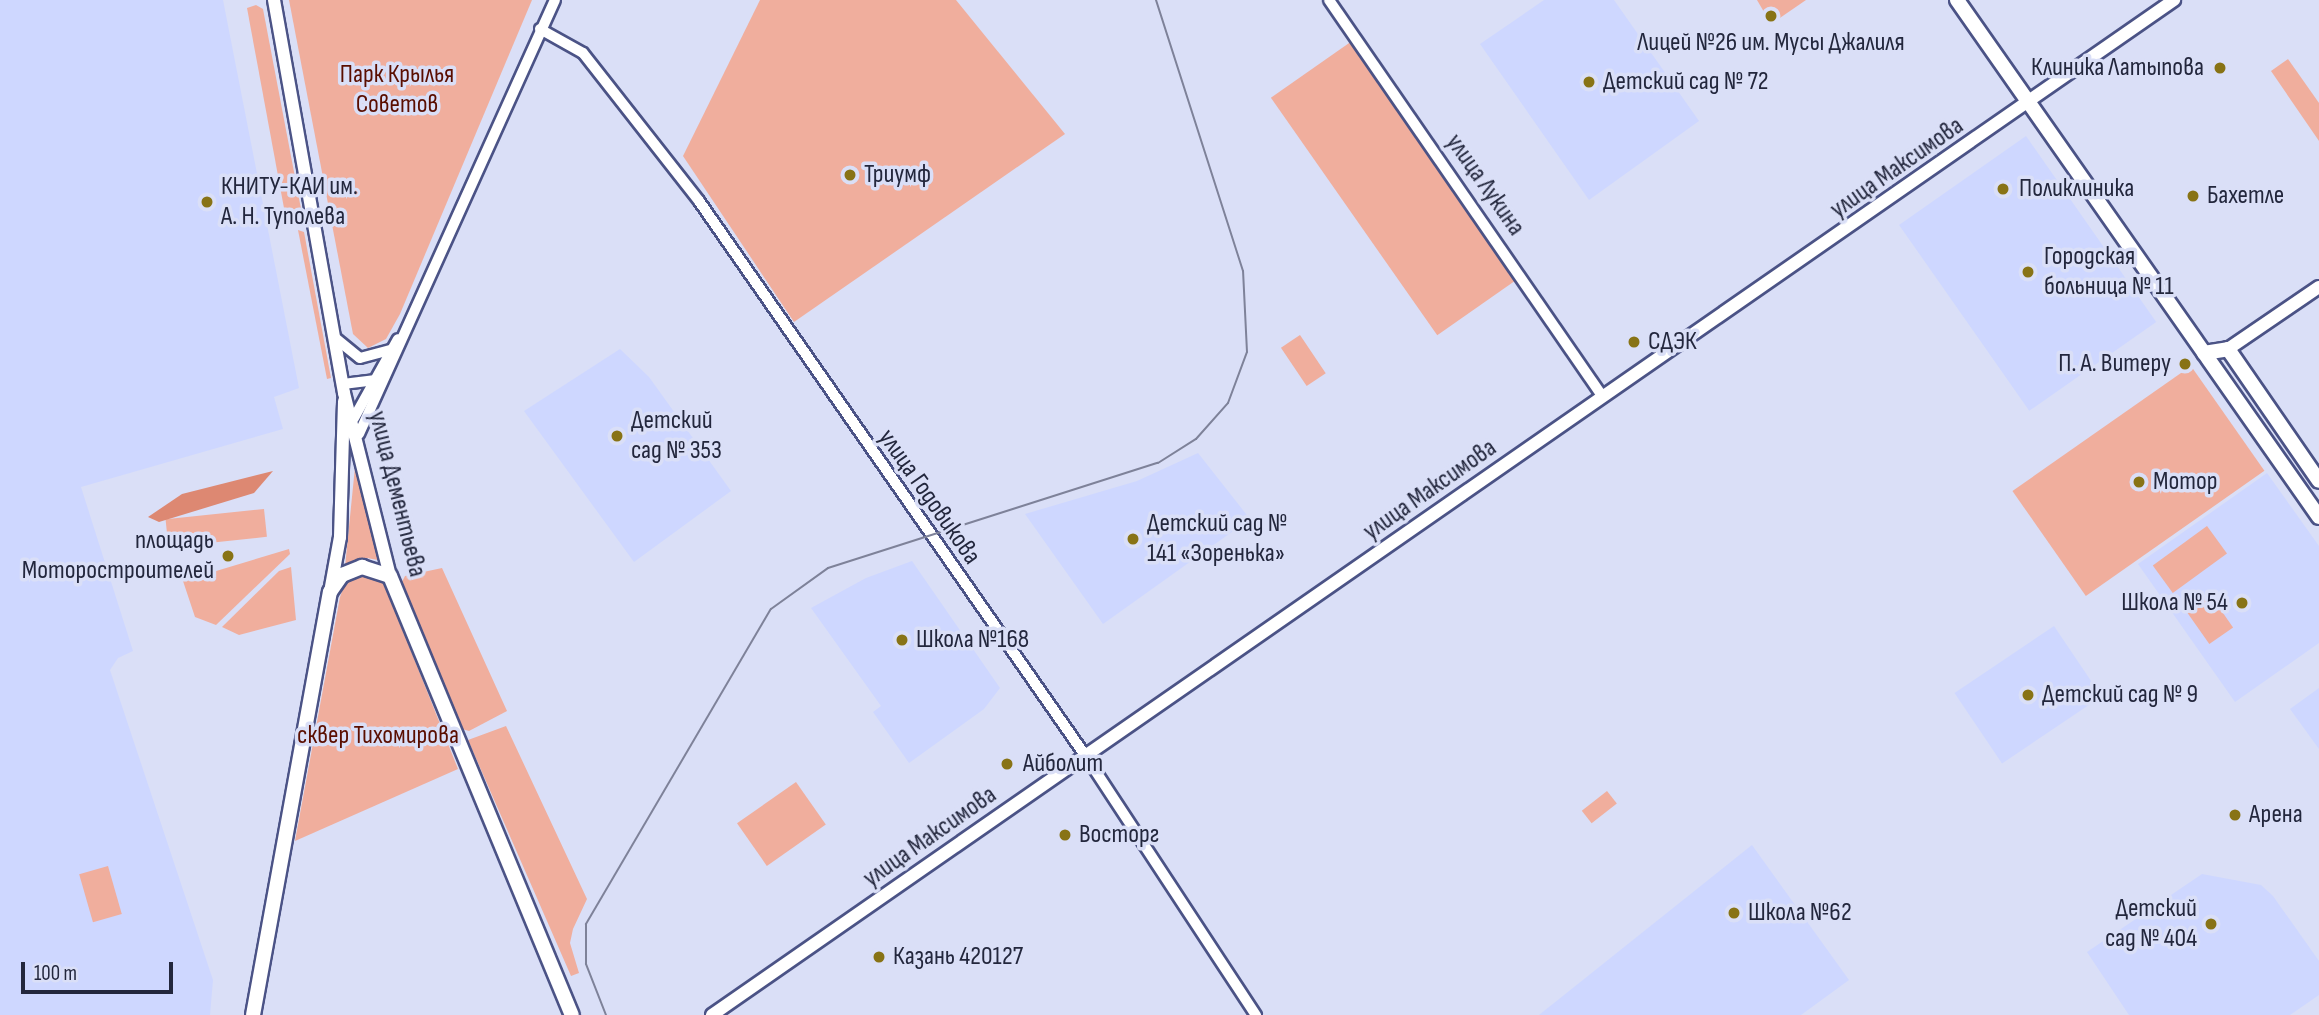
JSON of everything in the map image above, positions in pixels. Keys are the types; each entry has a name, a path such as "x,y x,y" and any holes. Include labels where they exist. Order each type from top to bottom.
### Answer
{"main road":[{"name":"улица Дементьева","path":"274,0 343,388 359,434 390,576 572,1015"},
{"path":"1957,0 2319,517"},
{"name":"улица Максимова","path":"712,1015 1087,758 2174,0"},
{"path":"2204,353 2228,349 2319,287"},
{"path":"2228,349 2319,481"},
{"path":"253,1015 340,537 343,388"},
{"path":"344,432 354,418"},
{"path":"344,432 359,434"},
{"path":"330,592 342,575 362,566 390,576"}],"street":[{"path":"359,434 555,0"},
{"name":"улица Лукина","path":"1329,0 1603,397"},
{"name":"улица Годовикова","path":"540,29 583,53 668,161 1087,758 1256,1015"},
{"path":"354,418 390,350 406,328"},
{"path":"334,337 360,358 390,350"},
{"path":"343,388 387,376"}],"shaded area":[{"path":"0,0 223,0 299,388 274,397 283,429 81,487 133,651 118,658 110,670 213,980 210,1015 0,1015"},
{"name":"Детский сад № 72","path":"1544,0 1614,0 1699,121 1589,200 1480,44"},
{"name":"Городская больница № 11","path":"2026,136 2156,322 2029,411 1899,225"},
{"name":"Детский сад № 353","path":"620,349 649,377 731,491 634,562 524,411"},
{"name":"Детский сад № 141 «Зоренька»","path":"1198,453 1250,519 1103,624 1025,514 1137,481"},
{"path":"273,471 254,493 159,522 148,517 182,494"},
{"name":"Школа № 54","path":"2267,473 2319,546 2319,643 2235,702 2138,564"},
{"name":"Школа №168","path":"912,561 1000,688 984,709 909,763 873,712 881,706 811,608 866,578"},
{"name":"Детский сад № 9","path":"2054,626 2102,696 2002,764 1955,693"},
{"path":"2319,688 2319,749 2290,709"},
{"name":"Школа №62","path":"1752,845 1849,980 1801,1015 1539,1015"},
{"name":"Детский сад № 404","path":"2202,874 2261,885 2273,896 2319,961 2319,995 2290,1015 2129,1015 2087,952"}],"green space":[{"name":"Парк Крылья Советов","path":"289,0 532,0 400,314 386,339 368,348 353,334"},
{"name":"Триумф","path":"760,0 956,0 1065,134 794,322 683,156"},
{"path":"1757,0 1806,0 1771,24"},
{"path":"256,5 263,9 302,214 286,219 247,8"},
{"path":"1352,41 1518,279 1437,335 1271,98"},
{"path":"2288,59 2319,103 2319,141 2271,71"},
{"path":"298,230 304,232 331,378 327,379"},
{"path":"1300,335 1326,373 1307,386 1281,348"},
{"name":"Мотор","path":"2191,366 2264,471 2086,596 2012,491"},
{"path":"355,467 378,560 367,558 345,567"},
{"path":"264,509 267,537 168,547 166,519"},
{"path":"2207,526 2227,554 2173,593 2153,565"},
{"path":"289,549 290,554 216,625 195,617 183,581"},
{"path":"291,567 296,620 239,635 222,627 279,571"},
{"path":"442,568 507,711 469,731 462,729 402,582 405,576"},
{"name":"сквер Тихомирова","path":"364,576 384,583 458,769 295,841 340,597 345,583"},
{"path":"2209,593 2233,627 2209,644 2185,610"},
{"path":"506,726 587,899 573,929 570,943 579,973 571,976 468,740"},
{"path":"796,782 826,825 767,866 737,823"},
{"path":"1607,791 1617,804 1592,823 1582,811"},
{"path":"108,866 122,914 93,922 79,874"}],"tram line":[{"path":"606,1015 586,964 586,924 771,609 828,568 1158,463 1196,439 1228,403 1247,352 1243,271 1156,0"}],"place":[{"name":"Лицей №26 им. Мусы Джалиля","path":"1771,16"},
{"name":"Клиника Латыпова","path":"2220,68"},
{"name":"Детский сад № 72","path":"1589,82"},
{"name":"Триумф","path":"850,175"},
{"name":"Поликлиника","path":"2003,189"},
{"name":"Бахетле","path":"2193,196"},
{"name":"КНИТУ-КАИ им. А. Н. Туполева","path":"207,202"},
{"name":"Городская больница № 11","path":"2028,272"},
{"name":"СДЭК","path":"1634,342"},
{"name":"П. А. Витеру","path":"2185,364"},
{"name":"Детский сад № 353","path":"617,436"},
{"name":"Мотор","path":"2139,482"},
{"name":"Детский сад № 141 «Зоренька»","path":"1133,539"},
{"name":"площадь Моторостроителей","path":"228,556"},
{"name":"Школа № 54","path":"2242,603"},
{"name":"Школа №168","path":"902,640"},
{"name":"Детский сад № 9","path":"2028,695"},
{"name":"Айболит","path":"1007,764"},
{"name":"Арена","path":"2235,815"},
{"name":"Восторг","path":"1065,835"},
{"name":"Школа №62","path":"1734,913"},
{"name":"Детский сад № 404","path":"2211,924"},
{"name":"Казань 420127","path":"879,957"}]}
